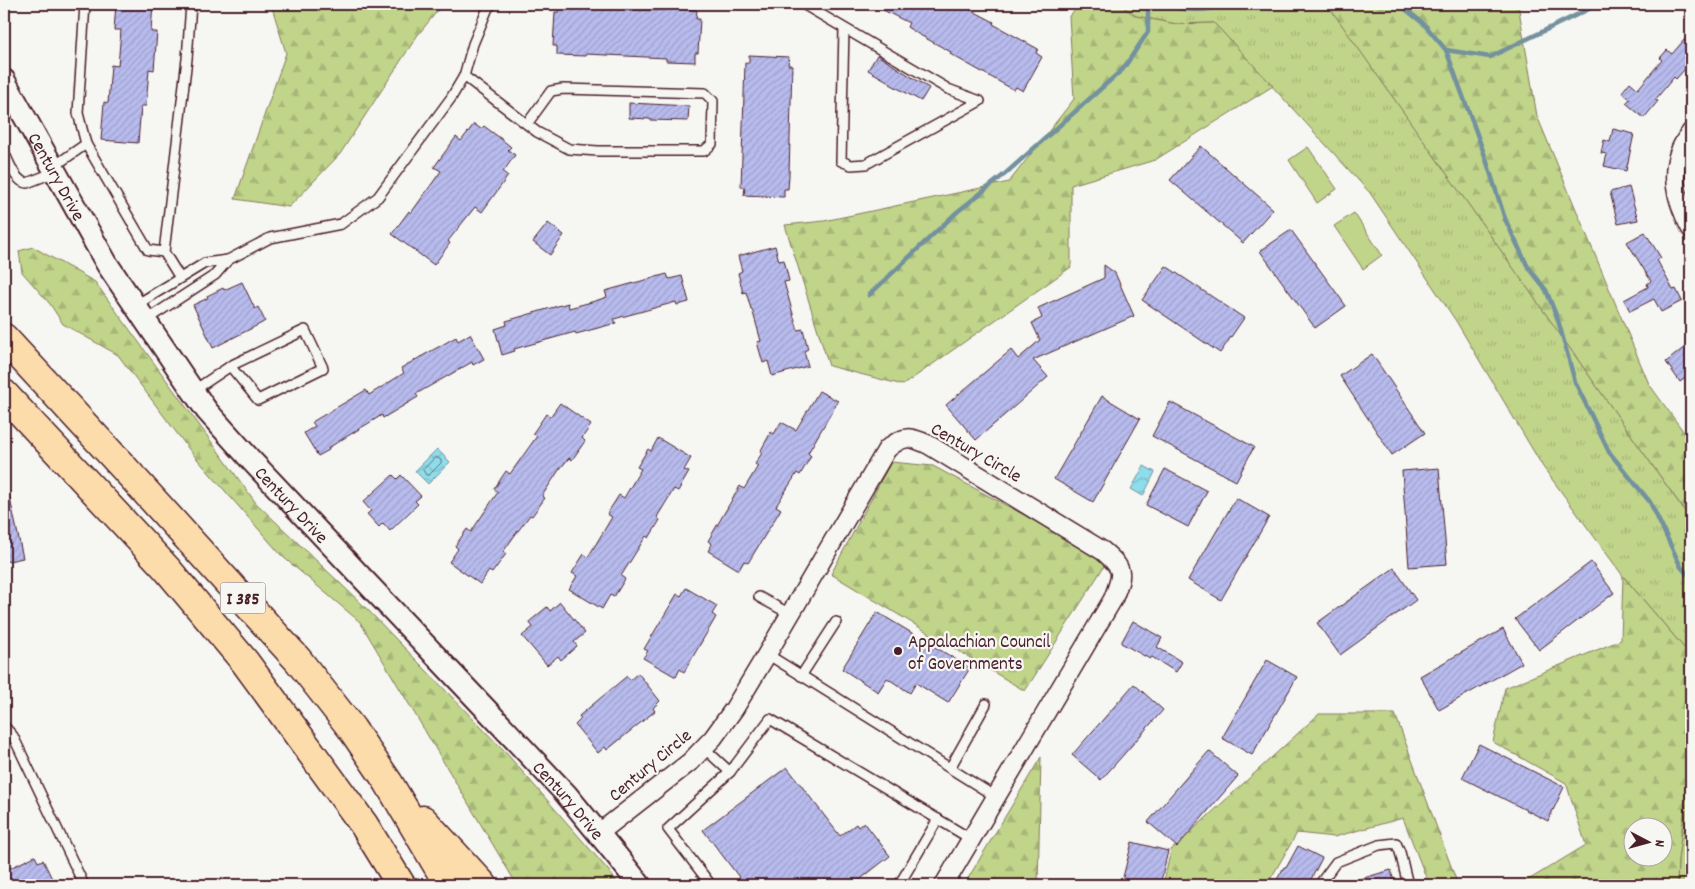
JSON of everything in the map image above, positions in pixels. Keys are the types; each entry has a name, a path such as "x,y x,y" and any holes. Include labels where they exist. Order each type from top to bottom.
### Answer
{"highway":[{"name":"I 385","path":"4,338 298,660 352,729 388,782 449,885"},
{"name":"I 385","path":"4,394 167,569 245,662 364,825 401,885"},
{"path":"388,782 483,885"},
{"path":"364,825 387,885"}],"street":[{"name":"Century Drive","path":"4,80 107,264 207,411 250,459 560,787 640,885"},
{"path":"1691,132 1677,156 1674,172 1678,201 1691,229"},
{"name":"Century Circle","path":"599,833 690,762 704,748 734,709 887,449 905,437 930,445 1103,551 1115,562 1121,571 1120,580 1113,599 944,885"}],"lane":[{"path":"85,4 78,114 86,144 148,250 164,252"},
{"path":"180,278 164,252 187,59 191,4"},
{"path":"140,313 180,278 205,263 228,260 270,238 341,224 378,197 451,98 464,76 473,44 488,8 492,4"},
{"path":"803,4 844,28 948,89 980,101 866,164 852,165 841,161 844,28"},
{"path":"464,76 527,124 538,132 569,149 598,151 704,151 712,144 713,101 706,93 563,89 551,91 527,124"},
{"path":"4,152 17,178 23,183 27,183 54,169 86,144"},
{"path":"140,313 215,275 228,260"},
{"path":"193,391 230,366 305,330 323,368 258,400 230,366"},
{"path":"759,597 790,614"},
{"path":"801,676 836,622"},
{"path":"767,654 996,797"},
{"path":"950,768 986,704"},
{"path":"711,885 668,828 730,772 770,719 971,839"},
{"path":"4,726 13,736 84,885"},
{"path":"704,748 730,772"},
{"path":"899,885 938,819"},
{"path":"1319,885 1336,862 1379,845 1396,843 1408,885"}],"green space":[{"path":"271,4 443,4 417,36 340,154 289,207 235,199 286,53"},
{"path":"1082,4 1119,4 1136,16 1176,24 1214,23 1273,86 1155,160 1071,185 1071,267 903,385 829,366 785,225 824,221 1009,182 1074,99 1069,16"},
{"path":"1119,4 1322,4 1332,10 1691,520 1691,656 1623,576 1543,467 1456,321 1370,193 1214,23 1176,24 1136,16"},
{"path":"1322,4 1518,4 1537,116 1649,384 1691,442 1691,520 1332,11"},
{"path":"1308,147 1337,189 1317,203 1289,160"},
{"path":"1354,213 1382,255 1363,269 1334,226"},
{"path":"33,247 95,282 256,503 365,607 507,754 619,885 517,885 360,622 282,556 191,452 118,355 63,324 50,304 22,272 19,251"},
{"path":"891,462 933,466 1108,560 1025,691 831,574"},
{"path":"1623,576 1691,656 1691,760 1678,860 1677,885 1520,885 1586,845 1566,783 1493,742 1505,688 1621,640"},
{"path":"1319,714 1395,714 1458,885 1429,885 1403,818 1334,837 1297,833 1267,885 1163,885 1171,850"},
{"path":"1041,757 1038,885 964,885"},
{"path":"1691,760 1691,885 1677,885 1678,860"}],"water":[{"path":"437,449 450,462 428,484 415,471"},
{"path":"1144,466 1155,472 1143,496 1131,489"}],"building":[{"path":"116,4 153,4 151,32 157,32 154,70 149,69 146,106 141,106 138,143 101,140 104,102 108,103 111,65 118,66 121,30 114,30"},
{"path":"559,4 639,10 668,10 668,8 697,10 696,19 700,19 698,53 695,53 695,62 666,61 666,58 586,54 586,56 557,55 557,46 553,46 555,12 559,12"},
{"path":"871,4 960,4 1038,49 1036,53 1042,57 1023,91 1016,87 1014,90 907,27 909,23"},
{"path":"1691,32 1691,62 1676,79 1674,77 1655,100 1658,101 1644,118 1626,103 1630,99 1622,92 1630,82 1638,89 1662,60 1660,58 1667,50 1672,54"},
{"path":"749,55 789,57 788,65 792,65 789,175 788,189 784,189 784,197 744,195 745,187 741,187 745,63 749,63"},
{"path":"877,55 929,88 921,101 868,70"},
{"path":"629,103 689,106 688,121 629,118"},
{"path":"474,124 481,129 484,126 500,138 511,147 508,150 515,155 503,172 508,176 482,212 475,207 448,241 450,243 434,265 392,234 409,211 411,213 441,171 434,167 456,137 461,141"},
{"path":"1613,129 1634,134 1626,171 1604,166 1607,154 1601,153 1604,140 1610,142"},
{"path":"1201,146 1273,209 1243,243 1170,180"},
{"path":"1629,187 1638,220 1618,224 1610,192"},
{"path":"548,223 564,235 550,255 533,242"},
{"path":"1291,230 1346,306 1315,328 1260,251"},
{"path":"1645,232 1661,258 1657,260 1673,290 1676,289 1682,301 1661,312 1654,299 1630,311 1624,300 1648,287 1647,284 1651,281 1627,242"},
{"path":"775,246 779,261 784,260 789,281 784,282 798,330 803,329 808,349 804,351 808,366 772,376 768,361 763,363 757,342 761,341 752,309 746,292 743,293 738,273 742,271 738,256"},
{"path":"1104,265 1115,273 1134,316 1033,360 1048,377 976,440 946,405 1011,350 1018,359 1040,340 1032,323 1042,318 1038,308 1104,278"},
{"path":"1166,266 1244,318 1220,353 1142,300"},
{"path":"667,274 669,279 682,276 689,302 677,305 676,302 614,319 616,323 514,349 515,351 502,355 495,329 507,325 506,321 568,303 569,308 595,301 607,297 605,291"},
{"path":"242,282 255,309 258,307 265,321 213,348 193,305 223,288 224,290"},
{"path":"470,334 484,359 473,365 472,362 416,394 418,397 383,418 382,415 318,456 304,433 315,426 312,422 366,390 369,395 404,373 401,368 456,337 458,341"},
{"path":"1691,342 1691,374 1680,382 1666,362"},
{"path":"1372,354 1425,433 1392,455 1340,376"},
{"path":"819,391 838,401 808,453 811,456 800,475 797,473 776,506 781,509 748,563 744,561 739,570 708,551 712,544 708,541 740,486 744,489 758,466 755,464 771,432 774,434 781,422 796,430"},
{"path":"1102,396 1140,419 1093,502 1054,479"},
{"path":"1170,402 1254,447 1236,481 1152,436"},
{"path":"560,403 591,425 582,438 585,441 572,460 569,458 559,470 542,496 545,498 515,535 503,552 506,554 492,573 489,571 480,584 449,562 458,549 455,546 467,529 471,532 498,492 494,489 506,471 510,474 537,436 533,433 546,414 550,417"},
{"path":"658,438 691,458 684,470 689,472 678,491 674,489 657,517 660,520 649,538 646,536 621,576 625,579 614,597 610,595 602,609 569,589 577,576 572,573 584,554 588,557 612,517 607,514 619,495 624,498 641,469 637,467 648,449 651,451"},
{"path":"1439,468 1447,564 1409,567 1402,471"},
{"path":"1165,469 1207,491 1188,527 1146,505"},
{"path":"393,475 397,479 401,475 421,496 415,501 418,504 390,531 383,523 379,527 367,514 371,511 363,502"},
{"path":"4,494 9,494 23,558 4,562"},
{"path":"1236,498 1269,517 1221,600 1188,580"},
{"path":"1591,562 1614,593 1539,650 1515,619"},
{"path":"1394,568 1416,600 1340,655 1317,623"},
{"path":"686,588 717,606 712,614 716,617 684,672 680,669 676,677 643,658 648,651 644,649 677,594 681,596"},
{"path":"560,602 585,633 574,642 577,646 561,660 558,656 547,665 522,636 533,627 529,622 547,607 550,611"},
{"name":"Appalachian Council of Governments","path":"877,612 970,668 948,703 916,683 910,693 887,678 878,692 842,669"},
{"path":"1133,621 1162,638 1157,647 1182,662 1176,672 1152,657 1150,659 1121,643"},
{"path":"1503,629 1522,663 1439,710 1420,676"},
{"path":"1267,660 1297,677 1252,755 1222,738"},
{"path":"638,673 660,701 653,708 655,711 607,750 605,747 598,753 575,725 581,719 579,716 627,676 630,680"},
{"path":"1134,684 1163,710 1101,780 1072,755"},
{"path":"1479,744 1564,787 1548,821 1462,778"},
{"path":"1209,751 1238,776 1177,847 1148,822"},
{"path":"787,767 840,836 856,824 858,827 864,822 890,856 853,885 745,885 703,830"},
{"path":"1132,842 1168,851 1160,885 1121,885"},
{"path":"1298,846 1322,858 1308,885 1274,885 1284,867 1286,868"},
{"path":"35,856 38,862 43,860 55,885 4,885 4,871"},
{"path":"1391,870 1395,885 1351,885 1350,882"}],"waterway":[{"path":"869,295 957,212 1005,174 1123,69 1148,32 1148,4"},
{"path":"1157,4 1193,10 1211,9 1229,4"},
{"path":"1399,4 1424,24 1446,50 1485,156 1505,219 1527,265 1546,290 1558,320 1575,382 1609,452 1650,502 1681,567 1691,578"},
{"path":"1446,50 1490,57 1599,4"}],"place":[{"name":"Appalachian Council of Governments","path":"898,651"}]}
